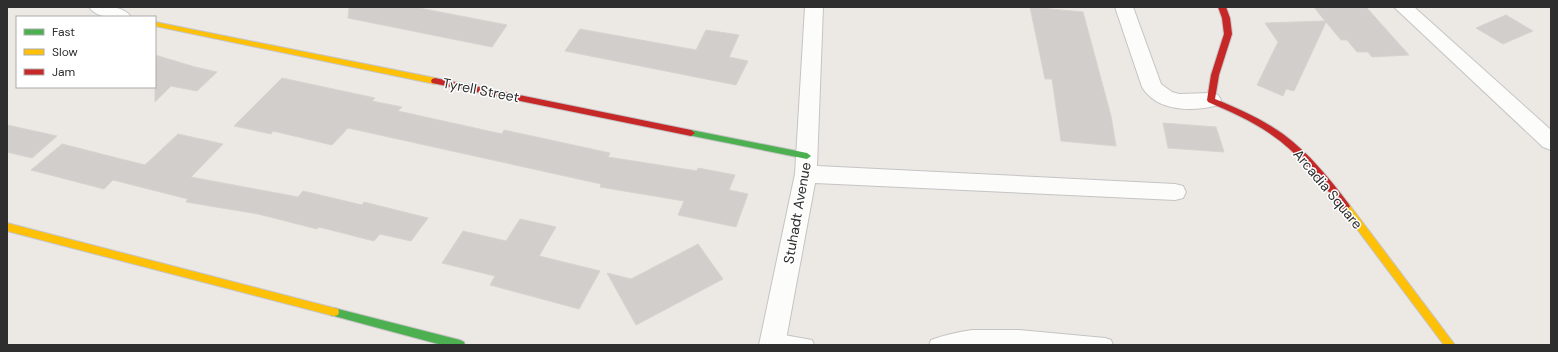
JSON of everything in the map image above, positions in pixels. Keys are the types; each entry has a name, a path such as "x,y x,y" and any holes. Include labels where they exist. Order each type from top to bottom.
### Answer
{"street":[{"path":"98,7 120,16"},
{"name":"Stuhadt Avenue","path":"772,343 806,165 814,7"},
{"path":"1124,7 1152,87 1158,95 1178,102 1190,103 1211,100 1216,72 1228,33 1228,21 1222,7"},
{"path":"1403,7 1421,14 1551,142"},
{"name":"Tyrell Street","path":"156,24 806,165"},
{"name":"Arcadia Square","path":"1211,100 1254,120 1289,143 1333,190 1450,345"},
{"path":"806,165 1175,192"},
{"path":"7,227 460,345"}],"lane":[{"path":"937,345 944,341 992,337 1105,345"},
{"path":"772,343 806,345"}],"building":[{"path":"349,7 414,7 507,25 492,47 348,18"},
{"path":"1030,7 1083,12 1111,116 1116,146 1061,141 1052,79 1045,79"},
{"path":"1314,7 1366,7 1409,55 1372,57 1368,52 1357,52 1347,40 1341,40 1326,22 1294,91 1286,89 1283,96 1257,85 1278,42 1265,23 1325,21"},
{"path":"1506,15 1533,31 1503,44 1476,28"},
{"path":"580,29 696,50 706,30 739,35 729,57 748,61 736,85 565,51"},
{"path":"156,55 217,72 197,91 171,86 155,102"},
{"path":"282,78 375,98 372,101 402,107 398,111 502,134 504,130 610,153 608,157 697,171 698,168 735,175 729,190 748,194 736,227 678,215 684,201 600,187 601,184 348,128 332,145 273,131 271,134 234,126"},
{"path":"1163,123 1216,127 1224,152 1168,148"},
{"path":"7,125 57,136 32,158 7,152"},
{"path":"178,134 223,144 191,177 298,197 303,191 362,205 364,202 428,218 411,241 380,234 374,241 319,227 317,229 258,214 186,202 188,199 113,180 104,189 31,170 62,144 145,165"},
{"path":"520,219 556,227 539,256 600,271 579,309 490,285 495,276 442,263 463,231 506,241"},
{"path":"698,244 723,279 636,325 607,273 631,279"}],"traffic: fast":[{"path":"691,133 807,156"},
{"path":"334,312 460,345"}],"traffic: slow":[{"path":"156,24 435,81"},
{"path":"1345,206 1450,345"},
{"path":"7,227 334,312"}],"traffic: jam":[{"path":"1222,7 1226,18 1228,34 1215,75 1211,100 1272,130 1290,144 1326,181 1345,206"},
{"path":"435,81 691,133"}]}
